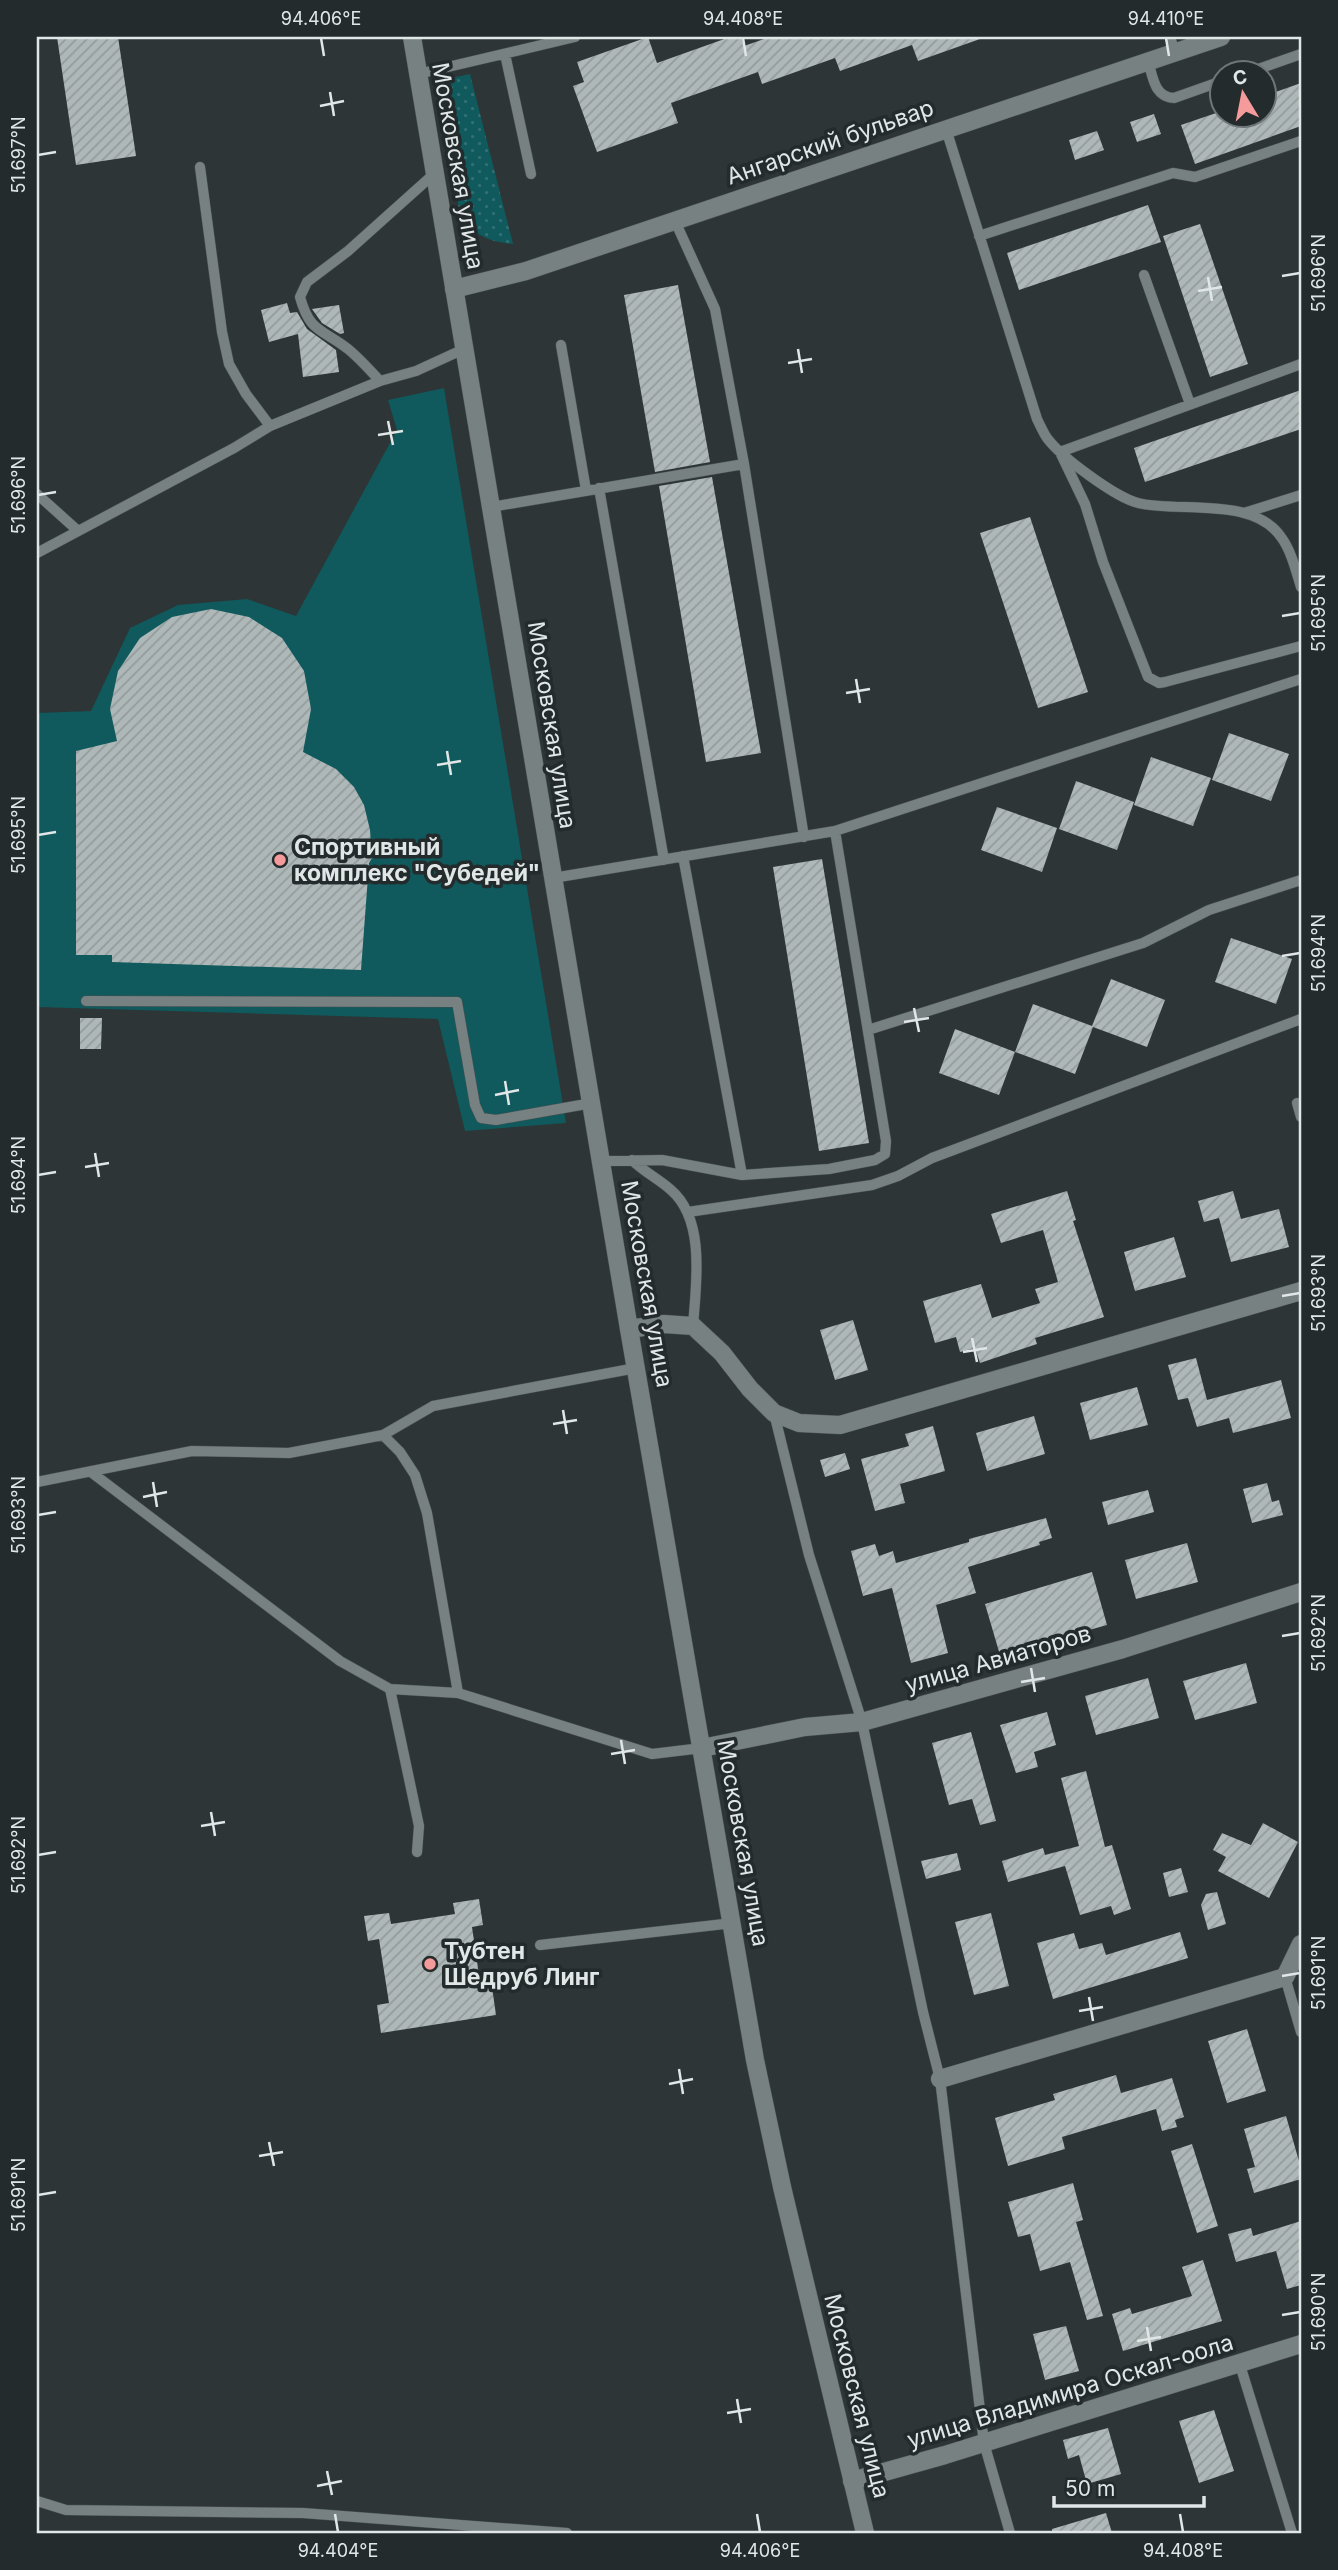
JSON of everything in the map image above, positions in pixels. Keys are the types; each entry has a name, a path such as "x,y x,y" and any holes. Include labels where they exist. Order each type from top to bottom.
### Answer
{"street":[{"name":"Московская улица","path":"412,37 552,878 755,2060 780,2177 865,2533"},
{"name":"Ангарский бульвар","path":"454,289 526,271 1148,61 1173,45 1221,37"},
{"path":"629,1329 664,1324 693,1325 722,1353 750,1389 774,1413 799,1423 840,1425 1301,1291"},
{"name":"улица Авиаторов","path":"702,1748 805,1727 862,1722 1123,1649 1301,1592"},
{"path":"940,2079 1285,1978 1301,1944"},
{"name":"улица Владимира Оскал-оола","path":"852,2481 1240,2365 1301,2344"}],"lane":[{"path":"418,74 548,41 575,37"},
{"path":"505,54 531,174"},
{"path":"1278,62 1301,54"},
{"path":"1148,61 1157,89 1167,98 1208,86"},
{"path":"946,129 1037,419 1047,438 1060,452 1108,489 1138,503 1244,513 1263,522 1281,536 1301,587"},
{"path":"979,236 1173,173 1195,177 1301,141"},
{"path":"200,167 222,332 229,363 246,394 270,426"},
{"path":"380,381 346,348 317,330 305,316 300,297 307,282 348,251 435,173"},
{"path":"675,220 715,309 744,464 804,837"},
{"path":"1144,275 1190,404"},
{"path":"561,345 586,490"},
{"path":"37,553 270,426 380,381 416,371 464,349"},
{"path":"1060,452 1301,364"},
{"path":"1060,452 1085,504 1103,562 1148,677 1165,682 1301,646"},
{"path":"491,507 744,464"},
{"path":"599,488 664,860"},
{"path":"37,494 77,530"},
{"path":"1244,513 1301,495"},
{"path":"552,878 835,831 1301,679"},
{"path":"601,1161 663,1160 742,1175 829,1169 875,1160 885,1154 887,1141 835,831"},
{"path":"683,856 742,1175"},
{"path":"868,1030 1143,943 1209,910 1301,880"},
{"path":"86,1001 457,1002 475,1105 481,1118 496,1120 592,1103"},
{"path":"688,1212 872,1185 932,1158 1301,1020"},
{"path":"1297,1103 1301,1117"},
{"path":"632,1160 644,1172 672,1191 688,1212 697,1268 693,1325"},
{"path":"37,1482 192,1451 289,1453 383,1434 433,1406 636,1367"},
{"path":"774,1413 809,1555 862,1722 940,2079 984,2443 1010,2533"},
{"path":"383,1434 400,1452 415,1475 427,1513 458,1693"},
{"path":"91,1472 340,1661 390,1689 458,1693 652,1754 702,1748"},
{"path":"390,1689 419,1826 417,1852"},
{"path":"540,1945 733,1923"},
{"path":"1285,1978 1301,2032"},
{"path":"1240,2365 1292,2533"},
{"path":"37,2501 66,2510 303,2513 567,2533"}],"shaded area":[{"path":"470,74 513,244 483,236 471,228 460,215 438,86 442,80"},
{"name":"Спортивный комплекс \"Субедей\"","path":"444,388 566,1123 465,1131 438,1019 37,1007 37,713 91,711 130,628 178,605 247,599 296,616 397,430 388,400"}],"building":[{"path":"57,37 118,37 136,156 76,165"},
{"path":"648,37 657,63 730,37 741,37 744,46 770,37 980,39 918,61 912,45 840,71 835,58 762,84 758,72 671,103 678,123 597,152 573,86 584,82 577,62"},
{"path":"1301,83 1301,126 1195,164 1181,125 1208,116 1208,130 1278,130 1278,91"},
{"path":"1154,114 1161,134 1137,142 1130,122"},
{"path":"1097,131 1104,150 1075,160 1069,140"},
{"path":"1148,205 1161,242 1019,290 1007,253"},
{"path":"1200,224 1248,364 1210,377 1163,236"},
{"path":"678,285 710,462 655,472 624,295"},
{"path":"287,303 290,313 297,312 307,329 336,350 339,372 303,377 298,334 269,342 261,310"},
{"path":"339,305 344,333 340,334 322,323 312,309"},
{"path":"1301,390 1301,429 1145,482 1134,448"},
{"path":"712,477 761,753 706,762 659,486"},
{"path":"1030,517 1088,692 1038,708 980,533"},
{"path":"211,609 249,617 282,638 304,671 311,709 303,752 336,769 354,787 364,805 370,830 372,858 369,863 361,970 112,962 112,955 76,955 76,751 117,741 110,709 118,671 140,638 172,617"},
{"path":"1229,733 1289,754 1271,801 1212,780"},
{"path":"1151,757 1211,778 1193,826 1134,805"},
{"path":"1076,781 1134,802 1117,850 1059,829"},
{"path":"997,807 1057,828 1042,872 981,850"},
{"path":"822,859 869,1143 819,1151 773,867"},
{"path":"1231,938 1292,959 1276,1004 1215,982"},
{"path":"1111,979 1165,1000 1147,1047 1093,1027 1075,1074 1015,1052 1033,1004 1092,1026"},
{"path":"80,1018 102,1018 101,1049 80,1049"},
{"path":"955,1029 1015,1052 999,1095 939,1073"},
{"path":"1067,1191 1076,1220 1073,1221 1104,1317 1035,1338 1037,1344 980,1363 975,1348 960,1352 956,1337 935,1343 923,1301 981,1284 992,1318 1040,1303 1035,1289 1058,1282 1043,1230 1001,1243 991,1214"},
{"path":"1233,1191 1241,1219 1279,1209 1289,1247 1231,1262 1219,1218 1204,1222 1198,1201"},
{"path":"1174,1237 1186,1277 1135,1291 1124,1252"},
{"path":"853,1320 868,1370 835,1380 820,1330"},
{"path":"1196,1358 1207,1400 1281,1380 1291,1418 1233,1433 1229,1418 1197,1427 1188,1398 1178,1400 1168,1365"},
{"path":"1137,1387 1148,1425 1090,1440 1080,1403"},
{"path":"1034,1416 1045,1454 987,1471 976,1433"},
{"path":"933,1426 945,1471 900,1484 905,1503 875,1511 861,1459 909,1446 905,1434"},
{"path":"845,1453 850,1469 825,1477 820,1460"},
{"path":"1267,1483 1272,1502 1279,1500 1283,1515 1252,1523 1243,1489"},
{"path":"1148,1490 1154,1512 1108,1525 1102,1502"},
{"path":"1046,1518 1052,1538 1039,1542 1040,1545 968,1567 976,1593 936,1605 948,1653 911,1663 892,1588 863,1596 851,1551 875,1544 879,1556 893,1551 896,1563"},
{"path":"1187,1543 1198,1582 1136,1599 1125,1560"},
{"path":"1092,1572 1107,1625 1000,1655 985,1604"},
{"path":"1246,1663 1257,1703 1195,1720 1183,1681"},
{"path":"1148,1678 1159,1718 1096,1735 1085,1696"},
{"path":"1047,1712 1056,1745 1034,1752 1038,1767 1016,1773 1000,1725"},
{"path":"971,1732 996,1821 980,1825 972,1799 949,1805 932,1743"},
{"path":"1086,1771 1105,1847 1112,1845 1131,1909 1114,1915 1111,1906 1080,1915 1065,1866 1008,1882 1002,1861 1043,1848 1045,1855 1079,1846 1061,1778"},
{"path":"1263,1823 1298,1842 1269,1898 1218,1871 1226,1857 1213,1850 1222,1833 1251,1845"},
{"path":"957,1853 961,1870 926,1879 921,1861"},
{"path":"1181,1868 1188,1892 1169,1897 1163,1873"},
{"path":"1217,1892 1226,1924 1208,1930 1201,1905 1206,1894"},
{"name":"Тубтен Шедруб Линг","path":"479,1899 483,1925 472,1927 481,1989 492,1987 496,2015 381,2033 377,2005 389,2003 379,1939 368,1941 364,1916 389,1913 391,1924 455,1914 453,1903"},
{"path":"991,1913 1009,1986 974,1995 955,1922"},
{"path":"1180,1932 1188,1958 1053,1999 1037,1943 1074,1933 1079,1949 1102,1943 1106,1955"},
{"path":"1247,2029 1266,2091 1227,2103 1208,2041"},
{"path":"1116,2075 1121,2093 1172,2078 1184,2117 1175,2120 1177,2127 1162,2131 1156,2109 1062,2137 1065,2149 1008,2166 995,2118 1055,2100 1053,2094"},
{"path":"1286,2116 1301,2168 1301,2179 1254,2193 1247,2169 1255,2167 1244,2129"},
{"path":"1192,2144 1218,2226 1197,2233 1171,2151"},
{"path":"1073,2183 1083,2220 1076,2222 1103,2316 1087,2320 1070,2262 1040,2271 1030,2234 1018,2237 1008,2202"},
{"path":"1301,2221 1301,2285 1287,2289 1276,2251 1236,2262 1228,2234 1251,2228 1253,2236"},
{"path":"1203,2260 1222,2321 1123,2351 1112,2314 1130,2308 1132,2314 1192,2296 1182,2267"},
{"path":"1066,2326 1079,2371 1045,2380 1033,2334"},
{"path":"1214,2410 1234,2471 1199,2483 1179,2421"},
{"path":"1108,2428 1121,2474 1087,2484 1079,2455 1068,2459 1063,2440"},
{"path":"1106,2513 1112,2533 1052,2533 1052,2529"}],"place":[{"name":"Спортивный комплекс \"Субедей\"","path":"280,860"},
{"name":"Тубтен Шедруб Линг","path":"430,1964"}]}
